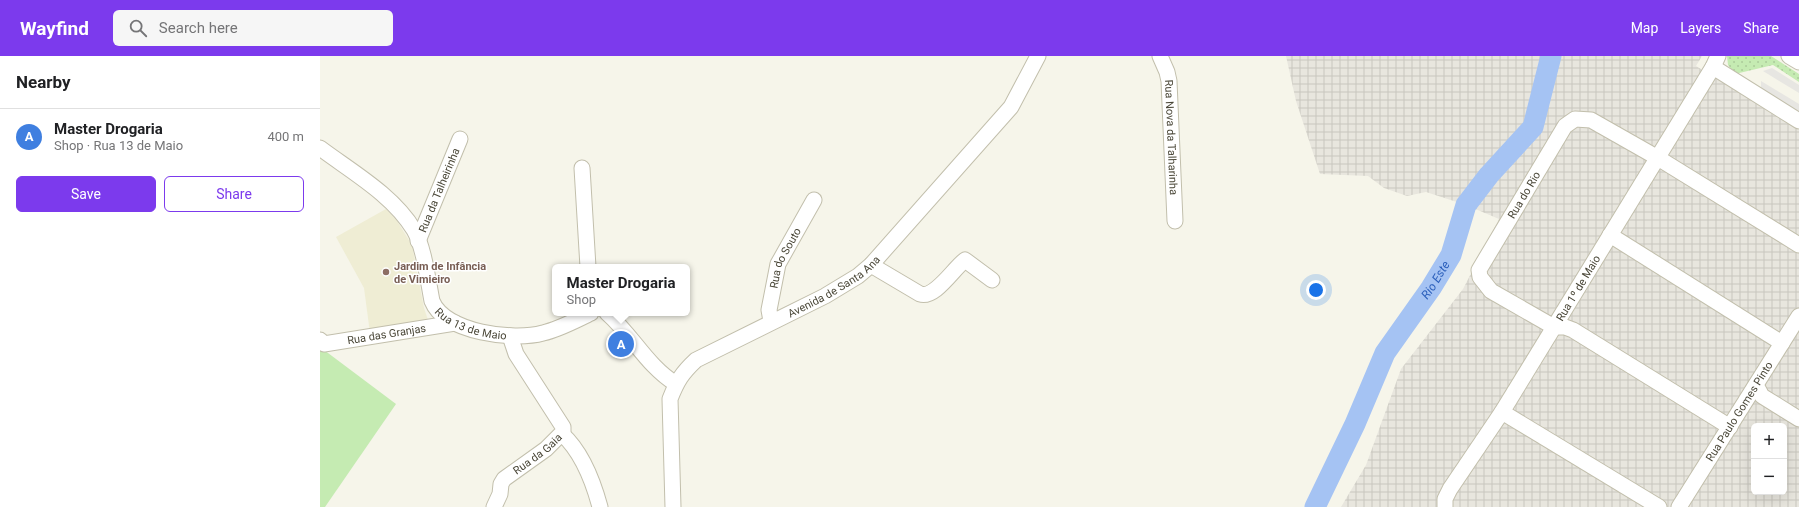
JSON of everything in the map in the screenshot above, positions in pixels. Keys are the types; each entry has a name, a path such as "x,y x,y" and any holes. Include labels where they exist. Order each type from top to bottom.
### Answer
{"street":[{"name":"Avenida de Santa Ana","path":"673,507 670,399 683,372 696,360 825,296 858,276 871,265 1011,107 1038,56"},
{"name":"Rua Nova da Talharinha","path":"1160,56 1169,81 1175,221"},
{"path":"1789,56 1799,62"},
{"path":"1715,62 1799,121"},
{"name":"Rua 1º de Maio","path":"1446,507 1445,499 1450,489 1502,412 1658,158 1715,62"},
{"name":"Rua do Rio","path":"1554,327 1491,291 1480,277 1479,270 1565,126 1575,119 1591,120 1658,158"},
{"name":"Rua da Talheirinha","path":"418,241 460,139"},
{"name":"Rua 13 de Maio","path":"320,148 378,191 391,203 414,230 434,306 445,317 455,323 494,334 510,336 542,334 559,328 583,316"},
{"path":"1658,158 1799,245"},
{"path":"582,168 588,264"},
{"name":"Rua do Souto","path":"771,322 769,310 778,264 814,200"},
{"path":"1610,235 1782,343"},
{"path":"871,265 925,296 934,292 965,260 992,280"},
{"path":"611,316 626,332 656,370 676,384"},
{"name":"Rua Paulo Gomes Pinto","path":"1679,507 1799,316"},
{"name":"Rua das Granjas","path":"320,340 324,344 455,323"},
{"path":"1554,327 1565,327 1573,330 1730,427"},
{"name":"Rua da Gaia","path":"494,507 500,494 504,479 546,449 562,434 563,427 516,354 510,336"},
{"path":"1756,385 1762,396 1799,419"},
{"path":"1502,412 1659,507"},
{"path":"562,434 578,452 597,494 600,507"}],"shaded area":[{"path":"1286,56 1702,56 1696,66 1799,130 1799,507 1341,507 1366,465 1401,369 1463,289 1499,219 1466,205 1426,192 1407,196 1384,188 1368,176 1320,174 1296,101"},
{"path":"1772,68 1799,85 1799,93 1763,71"},
{"path":"1761,81 1799,104 1799,113 1761,90"},
{"name":"Jardim de Infância de Vimieiro","path":"386,209 397,221 412,245 424,308 429,323 370,333 364,288 336,237"}],"green space":[{"path":"1727,56 1771,56 1799,74 1799,82 1773,65 1735,74 1728,65"},
{"path":"320,347 396,404 325,507 320,507"}],"waterway":[{"name":"Rio Este","path":"1315,507 1355,424 1385,353 1431,288 1451,255 1466,205 1489,175 1533,127 1551,56"}],"place":[{"name":"Jardim de Infância de Vimieiro","path":"386,272"},
{"name":"Master Drogaria","path":"621,344"}]}
